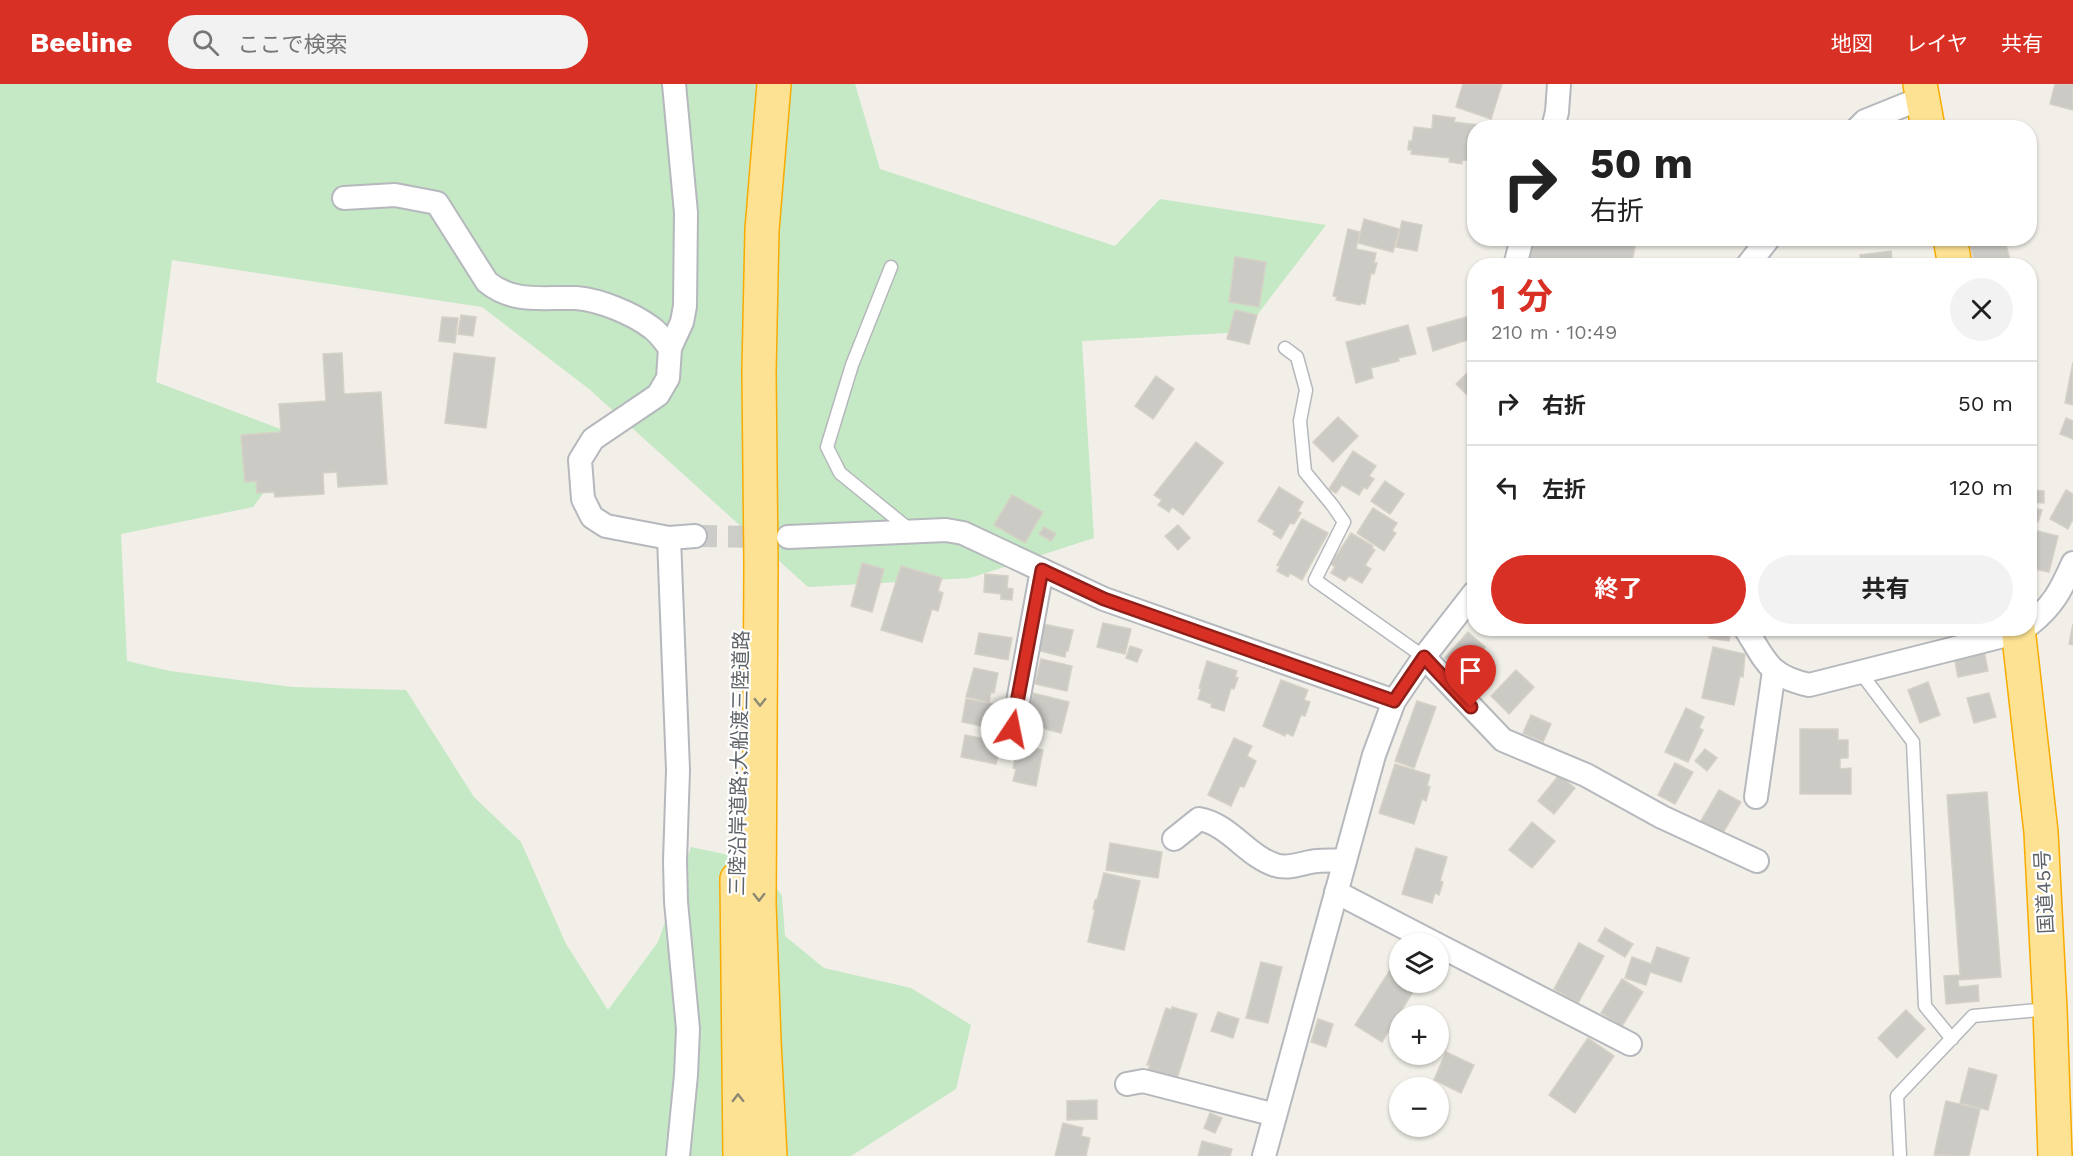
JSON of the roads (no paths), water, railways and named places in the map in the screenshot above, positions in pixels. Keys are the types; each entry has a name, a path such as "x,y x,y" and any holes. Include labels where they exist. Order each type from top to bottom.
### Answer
{"highway":[{"name":"三陸沿岸道路;大船渡三陸道路","path":"770,1156 759,904 761,565 759,371 762,230 774,84"},
{"name":"三陸沿岸道路;大船渡三陸道路","path":"740,1156 737,929 739,673 742,565 759,371"},
{"name":"国道45号","path":"2023,636 2041,832 2055,1156"}],"street":[{"path":"674,84 686,213 685,306 682,322 670,348 668,378 658,395 593,439 580,460 583,499 592,517 606,526 669,537 695,536"},
{"path":"1555,120 1559,84"},
{"path":"1868,120 1923,103"},
{"path":"344,198 395,195 437,203 487,282 499,291 518,297 579,298 620,309 654,328 670,348"},
{"path":"1754,258 1763,246"},
{"path":"788,537 946,530 963,533 1104,599 1394,701"},
{"path":"669,537 678,770 676,902 688,1029 678,1156"},
{"path":"1012,729 1042,570"},
{"path":"2037,616 2052,605 2071,570"},
{"path":"1264,1156 1374,755 1394,701 1424,657 1467,602"},
{"path":"1752,636 1783,677 1809,685 1993,636"},
{"path":"1424,657 1503,740 1586,775 1662,817 1757,861"},
{"path":"1756,796 1783,677"},
{"path":"1174,839 1199,819 1211,821 1257,855 1275,865 1287,867 1315,861 1346,861"},
{"path":"1336,892 1416,933"},
{"path":"1449,950 1630,1044"},
{"path":"1127,1084 1143,1081 1275,1115"}],"lane":[{"path":"891,267 852,365 827,447 840,473 911,531"},
{"path":"1285,348 1297,357 1305,390 1300,421 1305,472 1344,522 1315,580 1424,657"},
{"path":"1860,672 1913,742 1925,1006 1952,1039"},
{"path":"1900,1156 1897,1096 1973,1016 2050,1009"}],"tunnel":[{"path":"695,536 775,537"}]}
